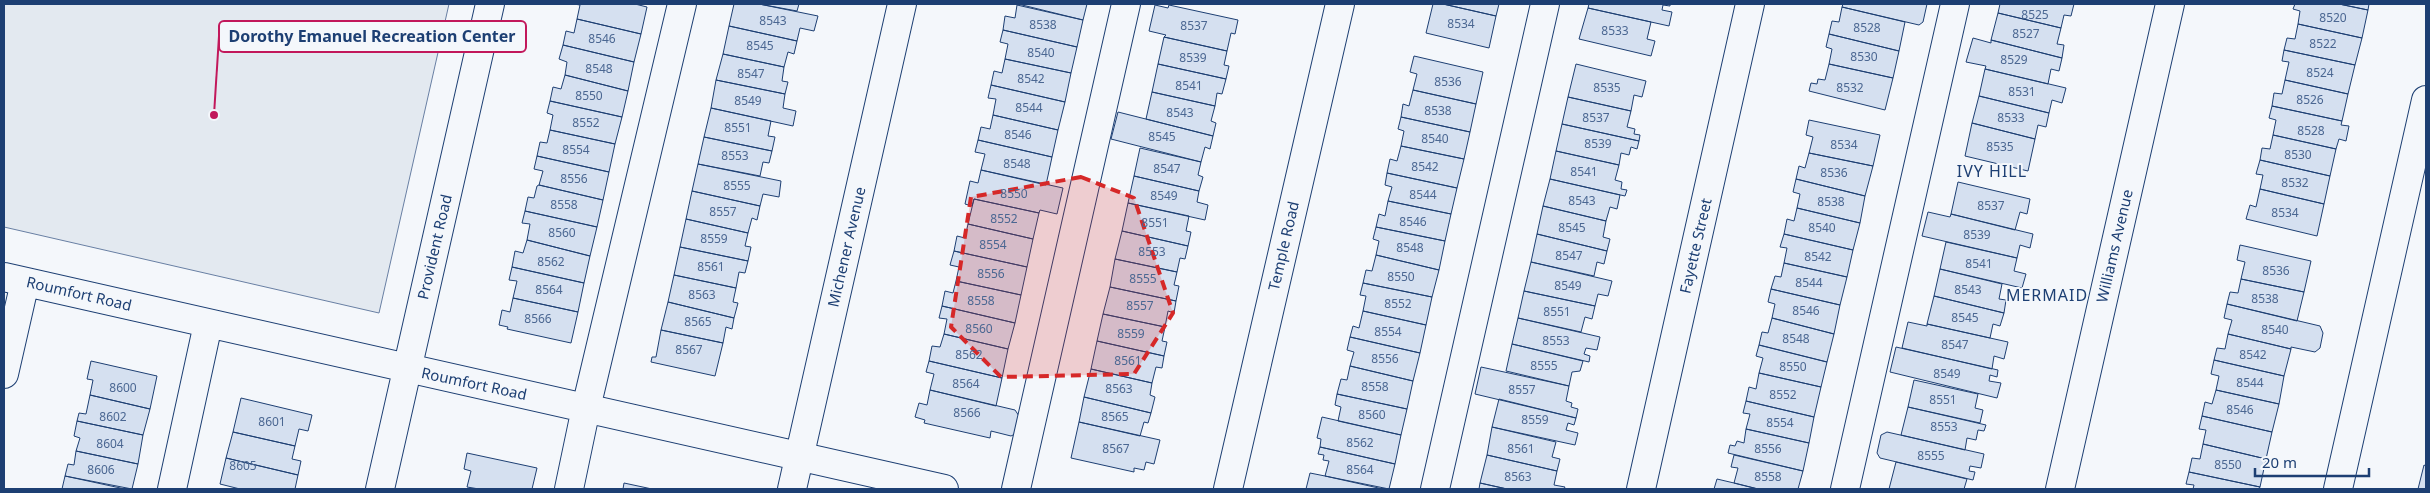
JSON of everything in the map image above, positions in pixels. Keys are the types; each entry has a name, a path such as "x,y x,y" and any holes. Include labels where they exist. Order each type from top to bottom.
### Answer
{"street":[{"name":"Provident Road","path":"380,489 490,4"},
{"path":"569,489 586,408 682,4"},
{"name":"Michener Avenue","path":"792,489 902,4"},
{"path":"1016,489 1126,4"},
{"name":"Temple Road","path":"1228,489 1340,4"},
{"path":"1435,489 1545,4"},
{"name":"Fayette Street","path":"1641,489 1750,4"},
{"path":"1845,489 1955,4"},
{"name":"Williams Avenue","path":"2060,489 2170,4"},
{"path":"2338,489 2426,100"},
{"name":"Roumfort Road","path":"14,280 586,408 799,458 944,489"},
{"path":"4,374 14,280"},
{"path":"172,489 208,324"}],"highlighted area":[{"path":"1081,177 1134,198 1173,313 1134,374 1001,377 951,327 971,197"}],"shaded area":[{"path":"4,4 449,4 379,313 4,227"}],"building":[{"path":"574,4 635,4 647,7 641,34 577,19 580,5"},
{"path":"734,4 759,4 818,16 814,31 800,28 797,41 729,26"},
{"path":"759,4 799,4 797,11"},
{"path":"1018,4 1087,4 1083,20"},
{"path":"1433,4 1443,4 1496,16 1489,48 1426,33"},
{"path":"1443,4 1499,4 1496,16"},
{"path":"1589,4 1670,4 1670,6 1663,5 1662,10 1672,12 1669,26 1588,8"},
{"path":"1843,4 1927,4 1923,22 1919,25 1842,7"},
{"path":"2000,4 2074,4 2071,16 2064,15 2061,28 1998,13"},
{"path":"2295,4 2339,4 2368,10 2362,38 2298,24 2300,11 2293,9"},
{"path":"2339,4 2369,4 2368,10"},
{"path":"1017,5 1083,20 1077,47 1003,30 1005,16 1015,18"},
{"path":"1155,5 1168,8 1169,5 1238,20 1235,34 1231,33 1227,51 1164,37 1166,35 1149,31"},
{"path":"1842,7 1905,22 1899,51 1829,34 1832,21 1839,22"},
{"path":"1588,8 1651,22 1647,39 1655,41 1651,56 1579,39"},
{"path":"1998,13 2061,28 2057,44 2064,45 2062,58 1991,40"},
{"path":"577,19 641,34 634,62 563,45 566,31 574,33"},
{"path":"2298,24 2362,38 2355,65 2284,50 2287,38 2295,39"},
{"path":"729,26 797,41 794,54 788,52 784,67 723,54"},
{"path":"1003,30 1077,47 1071,73 1005,59 1008,44 1000,42"},
{"path":"1829,34 1899,51 1893,78 1829,64 1832,49 1826,47"},
{"path":"1164,37 1227,51 1224,65 1229,66 1226,79 1158,64"},
{"path":"1973,38 1991,43 1991,40 2062,58 2059,71 2051,69 2048,84 1985,69 1986,66 1966,62"},
{"path":"563,45 634,62 628,91 565,75 567,62 559,59"},
{"path":"2284,50 2355,65 2348,94 2285,80 2289,62 2282,61"},
{"path":"723,54 784,67 782,81 788,82 785,94 716,80"},
{"path":"1414,56 1483,72 1476,104 1413,90 1417,74 1410,72"},
{"path":"1005,59 1071,73 1065,102 991,85 994,71 1002,73"},
{"path":"1158,64 1226,79 1222,94 1217,93 1215,106 1152,92"},
{"path":"1576,64 1646,81 1642,97 1634,95 1631,111 1568,97"},
{"path":"1829,64 1893,78 1885,110 1809,91 1811,83 1817,84 1818,79 1825,80"},
{"path":"1985,69 2066,88 2062,103 2052,100 2049,113 1979,96"},
{"path":"565,75 628,91 622,117 550,101 553,87 561,89"},
{"path":"716,80 785,94 783,108 796,111 793,126 711,108"},
{"path":"2285,80 2348,94 2342,121 2272,106 2274,93 2282,94"},
{"path":"991,85 1065,102 1058,130 993,115 996,99 988,98"},
{"path":"1413,90 1476,104 1470,132 1401,117 1403,104 1409,106"},
{"path":"1152,92 1215,106 1211,121 1216,123 1213,136 1146,119"},
{"path":"1979,96 2049,113 2046,127 2038,125 2035,139 1972,123"},
{"path":"1568,97 1631,111 1627,127 1635,129 1634,134 1640,135 1639,141 1562,124"},
{"path":"550,101 622,117 615,144 550,130 553,115 547,113"},
{"path":"2272,106 2342,121 2341,125 2349,126 2346,141 2339,139 2336,149 2273,135 2276,120 2269,118"},
{"path":"711,108 771,121 768,136 775,137 772,151 704,137"},
{"path":"1118,112 1213,136 1210,149 1205,147 1201,162 1111,139"},
{"path":"993,115 1058,130 1052,157 978,140 981,127 990,129"},
{"path":"1401,117 1470,132 1464,159 1401,146 1404,131 1398,129"},
{"path":"1809,120 1880,135 1873,166 1809,153 1813,137 1806,135"},
{"path":"1972,123 2035,139 2028,171 1965,156"},
{"path":"1562,124 1639,141 1637,149 1631,147 1629,155 1621,153 1619,165 1556,151"},
{"path":"550,130 615,144 609,172 537,156 540,142 547,143"},
{"path":"2273,135 2336,149 2330,176 2260,160 2262,148 2270,149"},
{"path":"704,137 772,151 769,163 763,162 760,176 698,164"},
{"path":"978,140 1052,157 1046,185 981,170 985,154 975,152"},
{"path":"1401,146 1464,159 1457,188 1387,173 1390,159 1397,161"},
{"path":"1140,148 1201,162 1198,175 1203,177 1199,191 1134,176"},
{"path":"1556,151 1619,165 1615,180 1622,182 1621,189 1627,190 1625,196 1550,179"},
{"path":"1809,153 1873,166 1865,196 1796,179 1799,166 1805,168"},
{"path":"537,156 609,172 603,200 539,185 543,171 534,169"},
{"path":"2260,160 2330,176 2324,204 2260,189 2263,175 2256,174"},
{"path":"698,164 781,181 779,197 763,194 760,206 692,191"},
{"path":"981,170 1063,188 1057,214 1040,210 1039,213 974,199 972,206 965,204 970,181 978,183"},
{"path":"1387,173 1457,188 1451,214 1388,201 1392,187 1385,185"},
{"path":"1134,176 1199,191 1197,202 1208,205 1205,220 1128,203"},
{"path":"1550,179 1620,195 1617,209 1610,207 1606,221 1543,206"},
{"path":"1796,179 1865,196 1860,223 1797,208 1800,194 1793,192"},
{"path":"1958,182 2030,199 2027,214 2020,212 2015,230 1951,214"},
{"path":"537,186 603,200 597,227 525,211 528,197 534,198"},
{"path":"2260,189 2324,204 2317,236 2246,219 2250,205 2256,207"},
{"path":"692,191 760,206 757,220 752,218 748,233 686,219"},
{"path":"974,199 1039,213 1033,239 968,224"},
{"path":"1388,201 1451,214 1445,241 1376,227 1379,214 1385,216"},
{"path":"1128,203 1189,216 1186,231 1191,232 1188,246 1122,231"},
{"path":"1543,206 1606,221 1603,237 1610,239 1607,251 1537,234"},
{"path":"1797,208 1860,223 1853,250 1784,234 1787,219 1794,221"},
{"path":"525,211 597,227 590,256 527,240 530,224 522,223"},
{"path":"1928,212 1950,217 1951,214 2033,234 2030,248 2020,245 2017,258 1922,236"},
{"path":"686,219 748,233 745,246 751,247 748,261 680,247"},
{"path":"968,224 1033,239 1027,267 954,251 957,236 965,238"},
{"path":"1376,227 1445,241 1439,270 1376,255 1379,241 1373,239"},
{"path":"1122,231 1188,246 1185,259 1180,258 1177,272 1115,259"},
{"path":"1537,234 1607,251 1604,264 1597,262 1594,276 1531,262"},
{"path":"1784,234 1853,250 1847,277 1784,263 1787,248 1780,247"},
{"path":"527,240 590,256 584,283 512,267 515,251 523,253"},
{"path":"1946,242 2017,258 2014,271 2026,274 2022,288 1940,269"},
{"path":"2240,245 2311,261 2304,292 2241,279 2245,262 2237,260"},
{"path":"680,247 748,261 745,273 739,272 736,288 674,275"},
{"path":"954,251 1027,267 1021,295 956,281 959,267 950,265"},
{"path":"1376,255 1439,270 1432,297 1363,283 1366,270 1372,271"},
{"path":"1115,259 1177,272 1174,285 1179,286 1176,301 1110,287"},
{"path":"1531,262 1612,281 1608,296 1598,294 1595,306 1524,291"},
{"path":"1784,263 1847,277 1840,305 1771,289 1775,276 1781,277"},
{"path":"512,267 584,283 578,312 513,298 517,281 509,280"},
{"path":"1940,269 2002,284 1999,299 2006,300 2004,313 1934,296"},
{"path":"674,275 736,288 733,302 738,303 734,318 668,302"},
{"path":"2241,279 2304,292 2297,321 2227,304 2230,292 2238,293"},
{"path":"956,281 1021,295 1015,323 942,306 945,291 953,293"},
{"path":"1363,283 1432,297 1426,325 1363,311 1366,296 1360,295"},
{"path":"1110,287 1176,301 1174,313 1168,311 1165,327 1103,314"},
{"path":"1771,289 1840,305 1834,334 1772,318 1775,304 1768,302"},
{"path":"1524,291 1595,306 1592,319 1585,317 1581,332 1518,318"},
{"path":"1934,296 2004,313 2000,326 1993,324 1990,338 1927,324"},
{"path":"513,298 578,312 571,343 507,329 508,327 499,325 502,310 510,312"},
{"path":"668,302 734,318 732,329 726,327 723,343 661,330"},
{"path":"2227,304 2320,326 2323,333 2320,348 2315,352 2291,347 2291,349 2228,334 2232,320 2224,318"},
{"path":"942,306 1015,323 1008,349 944,334 947,319 939,318"},
{"path":"1363,311 1426,325 1420,353 1350,337 1353,326 1359,328"},
{"path":"1103,314 1165,327 1162,341 1167,342 1164,356 1097,341"},
{"path":"1518,318 1600,337 1597,350 1586,348 1584,354 1590,356 1589,362 1512,344"},
{"path":"1772,318 1834,334 1827,362 1759,345 1762,332 1768,333"},
{"path":"1908,322 1927,326 1927,324 2008,342 2004,359 1994,356 1992,369 1902,348"},
{"path":"661,330 723,343 715,376 651,362 652,357 656,357"},
{"path":"944,334 1008,349 1002,378 929,361 932,346 940,347"},
{"path":"2228,334 2291,349 2284,376 2214,360 2217,348 2225,349"},
{"path":"1350,337 1420,353 1413,381 1350,366 1354,352 1347,350"},
{"path":"1097,341 1164,356 1162,368 1156,367 1152,383 1091,369"},
{"path":"1512,344 1583,361 1580,371 1572,372 1569,386 1506,371"},
{"path":"1759,345 1827,362 1821,387 1759,373 1763,358 1756,356"},
{"path":"1896,347 1998,370 1997,377 1990,375 1989,381 2001,383 1997,398 1890,372"},
{"path":"2214,360 2284,376 2279,404 2216,390 2219,376 2211,374"},
{"path":"91,361 157,376 150,409 90,395 93,380 87,379"},
{"path":"929,361 1002,378 996,406 930,390 934,374 926,372"},
{"path":"1350,366 1413,381 1407,409 1337,394 1341,379 1347,380"},
{"path":"1481,367 1569,386 1566,401 1572,403 1571,407 1578,409 1576,418 1475,394"},
{"path":"1091,369 1152,383 1150,395 1155,397 1151,413 1084,397"},
{"path":"1759,373 1821,387 1814,417 1746,401 1749,387 1756,389"},
{"path":"1914,380 1978,394 1975,408 1983,410 1980,423 1908,407"},
{"path":"930,390 1015,410 1019,416 1015,434 1011,436 991,431 990,438 924,423 925,420 915,417 919,403 927,405"},
{"path":"2216,390 2279,404 2272,432 2202,416 2205,402 2212,404"},
{"path":"1337,394 1407,409 1401,435 1338,421 1341,407 1335,405"},
{"path":"90,395 150,409 143,435 77,421 79,413 86,414"},
{"path":"1084,397 1151,413 1148,423 1144,422 1140,436 1079,422"},
{"path":"241,398 312,415 308,431 299,429 295,446 233,432"},
{"path":"1499,399 1576,418 1574,425 1568,423 1566,430 1578,433 1575,445 1492,427"},
{"path":"1746,401 1814,417 1809,443 1746,429 1750,414 1743,413"},
{"path":"1908,407 1986,425 1984,431 1978,430 1976,440 1967,438 1965,450 1901,435"},
{"path":"2202,416 2272,432 2266,459 2203,444 2206,430 2199,429"},
{"path":"1322,417 1401,435 1395,464 1320,447 1321,439 1317,438"},
{"path":"77,421 143,435 138,464 76,451 80,438 74,436"},
{"path":"1079,422 1160,440 1154,464 1146,462 1144,470 1134,468 1134,472 1071,458"},
{"path":"1492,427 1556,442 1552,457 1560,459 1557,471 1487,455"},
{"path":"1746,429 1809,443 1803,471 1728,453 1730,445 1735,446 1737,441 1744,443"},
{"path":"233,432 295,446 292,459 301,461 298,475 226,458"},
{"path":"1887,432 1984,454 1981,468 1970,466 1969,471 1975,472 1973,480 1880,458 1877,453 1881,435"},
{"path":"2203,444 2266,459 2260,487 2189,472 2192,458 2200,459"},
{"path":"1320,447 1395,464 1389,489 1325,476 1329,461 1323,460 1324,455 1318,454"},
{"path":"76,451 138,464 132,489 65,476 68,464 74,465"},
{"path":"467,453 537,468 532,489 479,489 467,487 471,471 464,469"},
{"path":"1487,455 1557,471 1554,485 1565,487 1564,489 1507,489 1480,483"},
{"path":"1734,455 1803,471 1798,489 1758,489 1734,483 1738,468 1731,467"},
{"path":"226,458 298,475 295,489 240,489 220,484"},
{"path":"1896,462 1967,479 1964,489 1889,489"},
{"path":"2424,465 2426,466 2426,489 2418,489"},
{"path":"2189,472 2260,487 2259,489 2193,489 2194,485 2186,484"},
{"path":"1310,473 1325,476 1383,489 1306,489"},
{"path":"65,476 125,489 62,489"},
{"path":"1717,479 1734,483 1758,489 1714,489"},
{"path":"624,483 652,489 623,489"},
{"path":"1480,483 1507,489 1479,489"}],"place":[{"name":"Dorothy Emanuel Recreation Center","path":"214,115"}],"district":[{"name":"IVY HILL","path":"1992,171"},
{"name":"MERMAID","path":"2047,295"}]}
